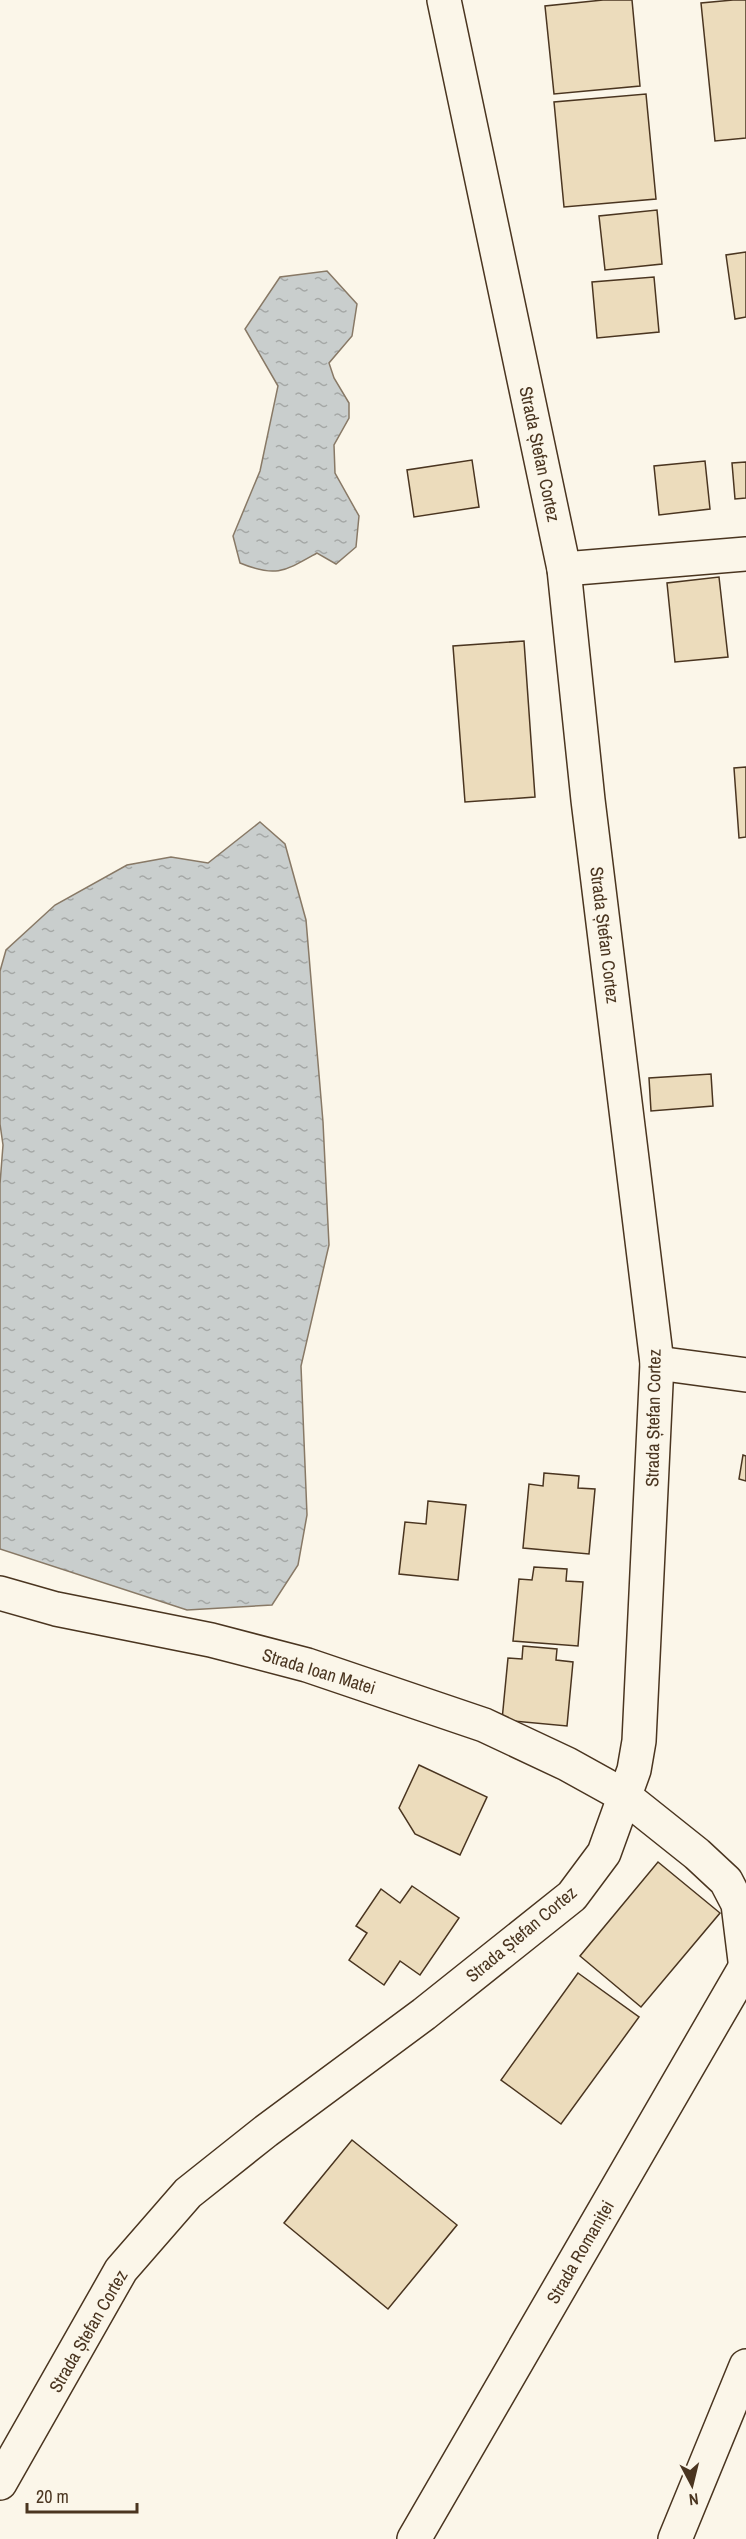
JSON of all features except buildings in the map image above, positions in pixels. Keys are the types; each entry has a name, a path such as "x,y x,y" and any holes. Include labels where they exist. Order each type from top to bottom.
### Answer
{"street":[{"name":"Strada Ștefan Cortez","path":"0,2483 121,2270 188,2193 266,2131 424,2014 572,1896 604,1853 623,1795 634,1770 639,1742 657,1364 588,800 564,569 444,0"},
{"path":"564,569 746,554"},
{"path":"657,1364 746,1375"},
{"name":"Strada Ioan Matei","path":"0,1593 56,1609 211,1640 307,1665 484,1725 567,1764 623,1795 697,1854 726,1881 738,1904 746,1967"},
{"name":"Strada Romaniței","path":"414,2539 746,1967"},
{"path":"675,2539 746,2366"}],"water":[{"path":"327,271 357,304 352,336 329,363 334,378 349,403 349,418 334,445 335,473 359,516 356,547 336,564 317,553 280,570 252,568 240,563 233,536 260,471 278,386 245,329 280,277"},
{"path":"260,822 285,844 306,920 323,1122 329,1245 301,1366 307,1515 298,1565 272,1605 187,1610 0,1549 0,1184 3,1145 0,1124 0,971 6,950 55,905 127,865 171,857 208,863"}]}
